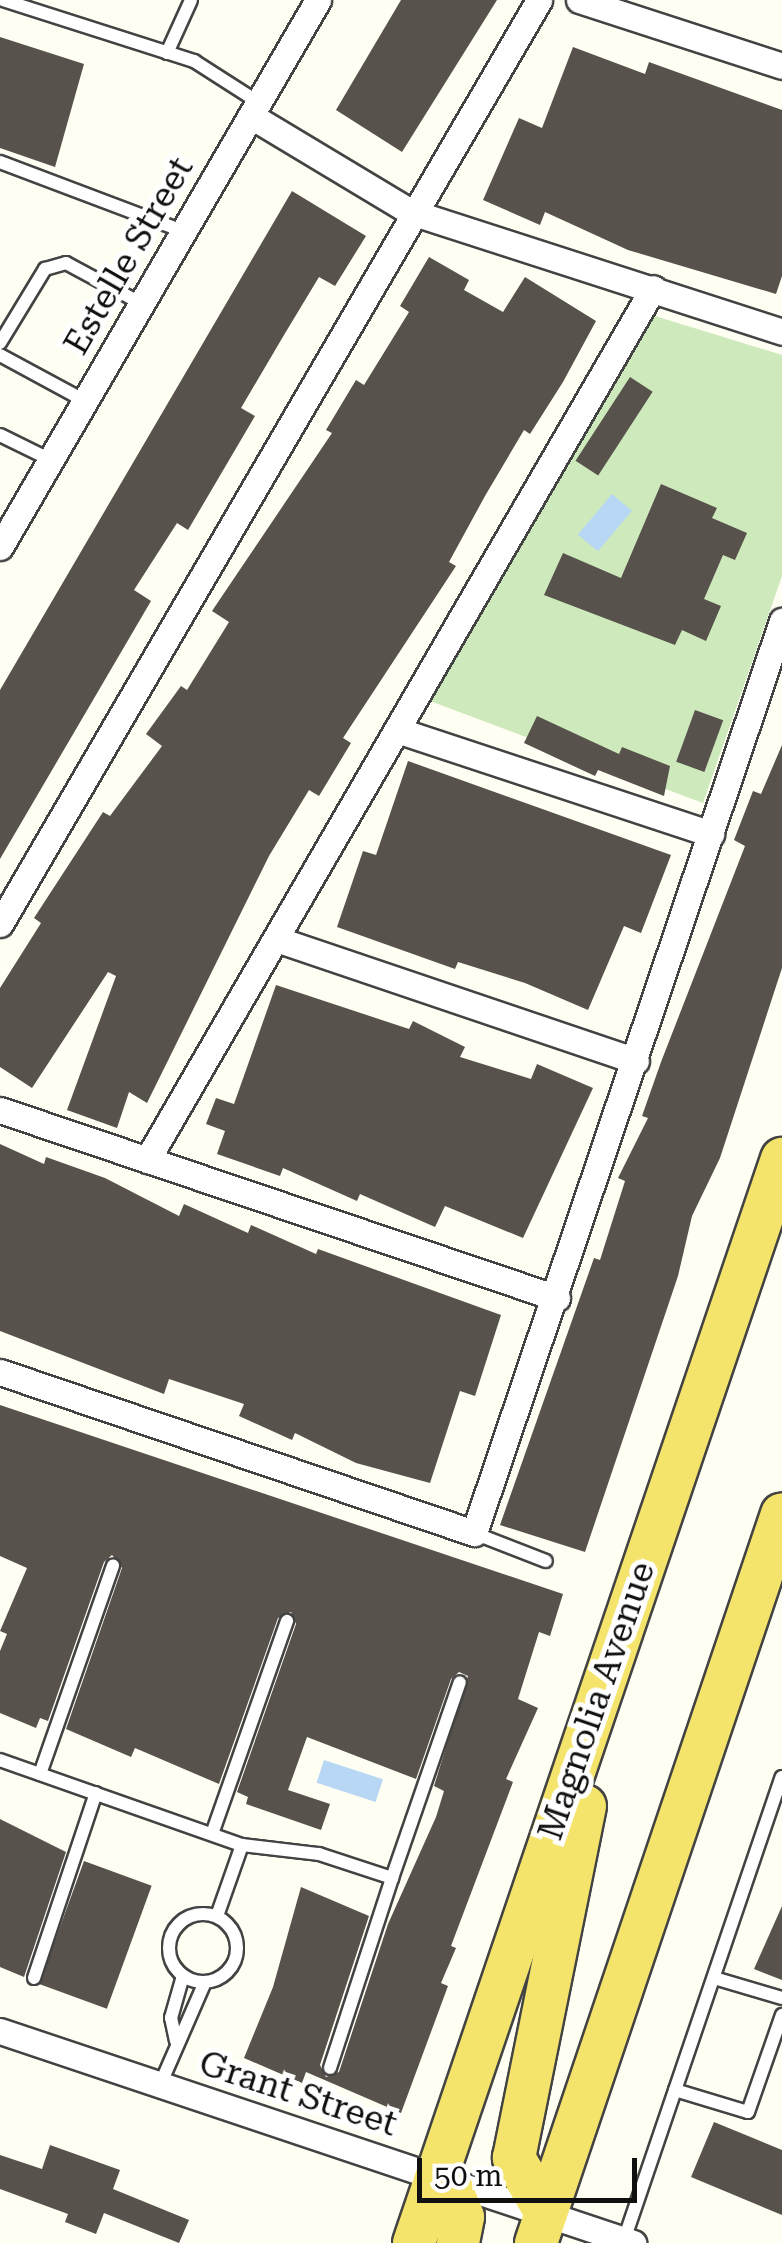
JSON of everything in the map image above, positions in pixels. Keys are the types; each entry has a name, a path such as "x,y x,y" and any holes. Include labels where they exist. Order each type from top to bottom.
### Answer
{"main road":[{"name":"Magnolia Avenue","path":"414,2243 782,1159"},
{"path":"541,2228 782,1514"},
{"path":"541,2228 514,2158 620,1634"},
{"path":"437,2176 452,2190 463,2218 458,2243"}],"street":[{"name":"Estelle Street","path":"0,547 318,0"},
{"path":"0,924 411,212 539,0"},
{"path":"579,0 782,66"},
{"path":"255,109 411,212 782,332"},
{"path":"147,1160 653,288"},
{"path":"0,1372 474,1532 557,1298 781,625"},
{"path":"397,730 711,834"},
{"path":"276,940 636,1062"},
{"path":"0,1110 557,1298"},
{"name":"Grant Street","path":"0,2031 437,2176 541,2228 628,2242"}],"lane":[{"path":"3,0 194,61 255,109"},
{"path":"167,53 191,0"},
{"path":"0,162 184,232"},
{"path":"0,343 45,268 66,263 142,304"},
{"path":"0,356 86,400"},
{"path":"0,436 51,460"},
{"path":"474,1532 546,1561"},
{"path":"40,1774 112,1565"},
{"path":"212,1834 287,1621"},
{"path":"330,2068 460,1682"},
{"path":"0,1760 242,1845 319,1854 392,1878"},
{"path":"628,2242 782,1778"},
{"path":"34,1978 96,1793"},
{"path":"217,1916 242,1845"},
{"path":"195,1914 217,1916 234,1931 238,1954 226,1974 205,1982 183,1976 170,1958 171,1936 195,1914"},
{"path":"176,2042 171,2018 183,1976"},
{"path":"714,1978 782,1998"},
{"path":"160,2087 176,2042 193,2020 205,1982"},
{"path":"676,2090 748,2112 782,2015"}],"green space":[{"path":"655,316 782,355 782,576 703,803 430,701"}],"water":[{"path":"612,494 632,511 598,551 578,535"},
{"path":"324,1760 383,1779 376,1802 317,1783"}],"building":[{"path":"401,0 497,0 402,152 336,110"},
{"path":"0,37 84,64 55,167 0,148"},
{"path":"573,47 645,74 649,62 782,110 782,276 776,294 628,250 545,212 540,225 483,200 519,118 542,128"},
{"path":"292,191 366,236 335,286 319,277 241,408 255,416 188,530 177,523 134,590 151,601 0,859 0,690"},
{"path":"429,257 469,280 464,290 503,312 525,277 596,321 563,382 530,434 524,430 485,496 449,562 456,566 343,738 351,743 319,796 309,790 269,856 147,1103 129,1092 117,1128 67,1110 116,976 108,972 32,1088 0,1067 0,988 41,923 34,918 103,812 110,816 162,746 146,734 181,686 187,690 229,622 212,611 332,433 326,430 356,380 364,385 409,312 400,306"},
{"path":"630,377 653,392 598,476 576,461"},
{"path":"661,484 717,508 712,518 747,533 735,560 723,555 704,599 721,606 706,641 682,630 675,645 544,595 563,553 621,578"},
{"path":"695,710 723,720 704,772 676,762"},
{"path":"537,716 619,754 622,747 670,766 664,796 598,770 595,776 524,743"},
{"path":"782,745 782,968 720,1158 692,1216 678,1276 585,1552 500,1525 594,1258 600,1260 625,1181 618,1178 648,1118 642,1116 661,1062 745,846 734,840 753,791 761,794"},
{"path":"408,761 671,855 641,933 624,926 588,1010 525,983 458,962 455,969 337,927 363,851 376,855"},
{"path":"276,985 409,1029 413,1021 465,1047 460,1057 531,1079 537,1064 593,1088 523,1238 445,1206 435,1227 360,1194 357,1201 283,1168 280,1176 217,1154 225,1131 206,1124 216,1098 234,1104"},
{"path":"0,1144 44,1164 46,1157 105,1178 179,1216 184,1204 248,1233 251,1225 316,1254 318,1249 501,1315 475,1396 460,1391 430,1483 356,1463 295,1433 292,1440 239,1416 244,1404 169,1379 164,1394 0,1331"},
{"path":"0,1405 563,1594 550,1636 539,1632 518,1699 538,1708 506,1779 513,1782 451,1946 456,1948 441,1983 448,1986 401,2113 306,2072 302,2083 244,2058 273,1987 301,1887 369,1916 320,2065 326,2077 339,2072 388,1924 436,1817 444,1791 434,1786 468,1676 459,1672 451,1679 416,1779 307,1737 288,1790 330,1804 321,1830 246,1804 248,1797 237,1792 296,1624 291,1612 278,1618 219,1784 135,1748 131,1757 66,1729 122,1568 112,1555 104,1562 48,1721 40,1718 36,1728 0,1713 0,1651 7,1634 0,1631 27,1568 0,1556"},
{"path":"0,1819 66,1852 24,1977 0,1967"},
{"path":"84,1861 152,1886 107,2009 39,1984"},
{"path":"782,1906 782,1980 754,1969"},
{"path":"714,2122 782,2150 782,2215 691,2177"},
{"path":"50,2145 120,2170 113,2189 189,2220 179,2243 104,2213 96,2234 65,2222 68,2214 0,2189 0,2155 42,2169"}]}
